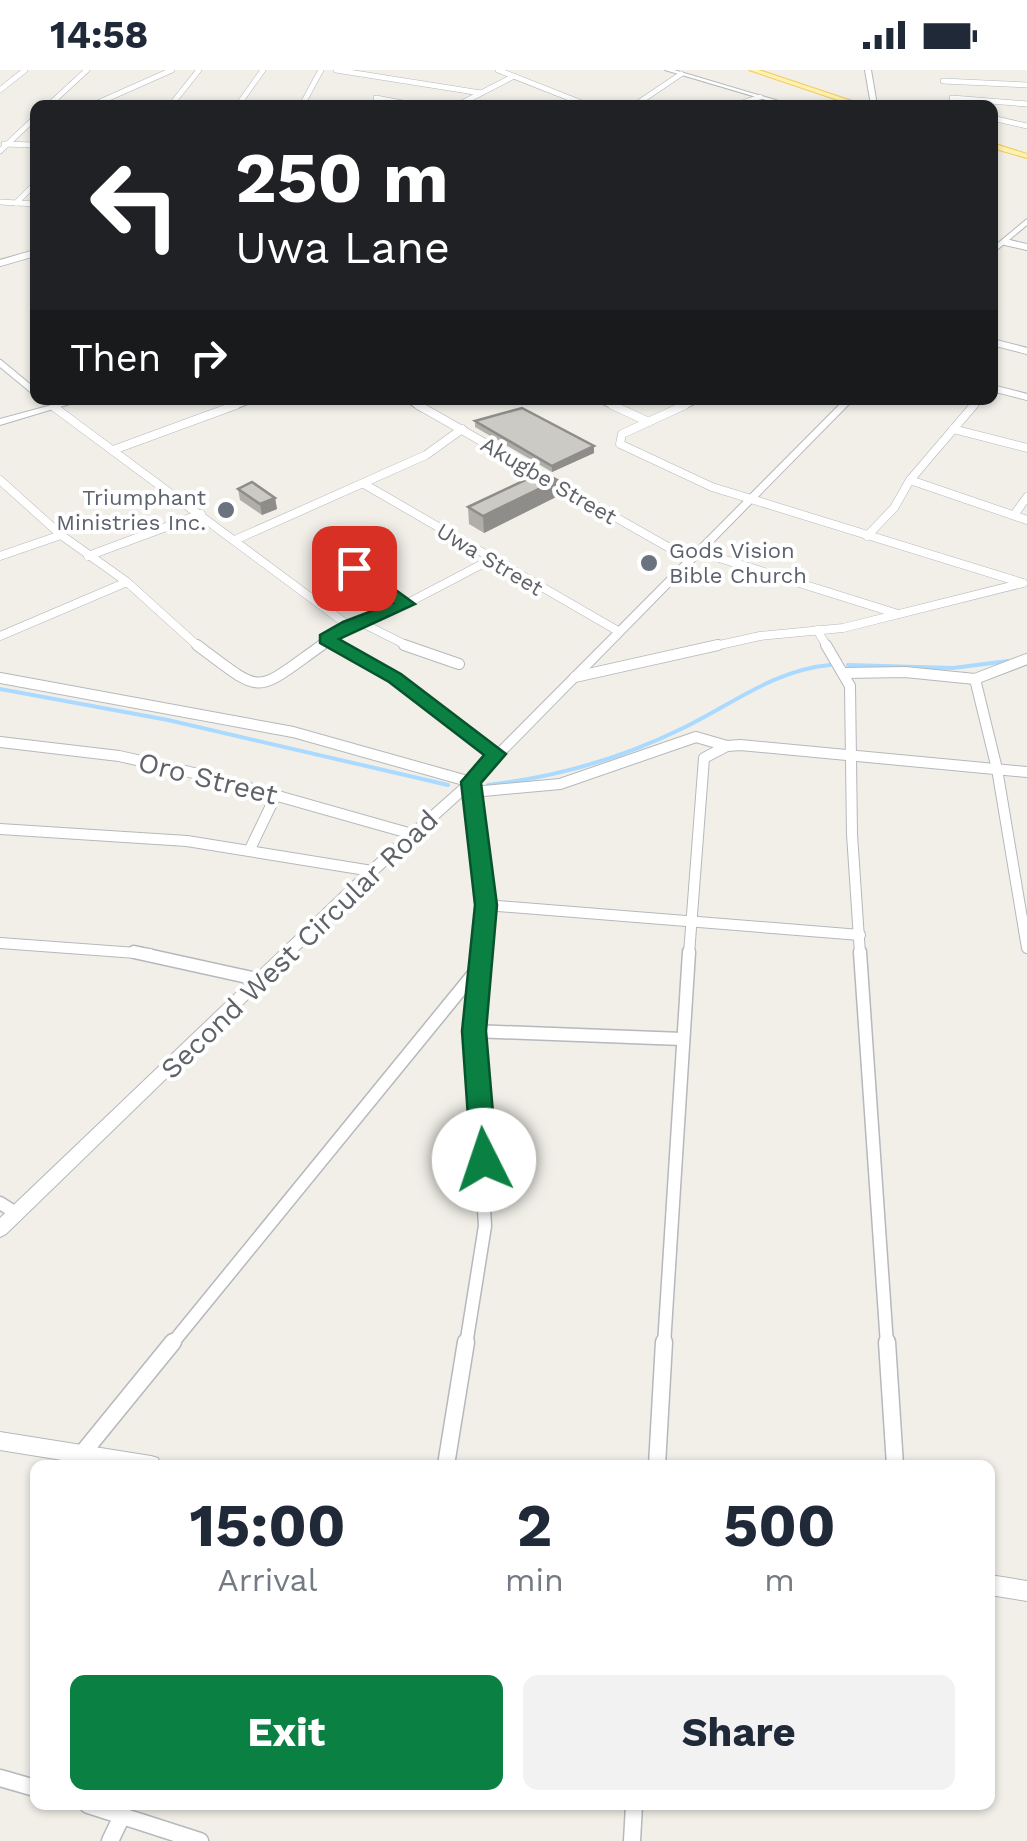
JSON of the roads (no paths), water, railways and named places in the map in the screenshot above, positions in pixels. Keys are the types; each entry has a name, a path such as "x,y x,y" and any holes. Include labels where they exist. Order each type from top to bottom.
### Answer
{"main road":[{"path":"752,70 852,100"},
{"path":"998,148 1025,155"}],"street":[{"path":"0,90 25,70"},
{"path":"54,100 87,70"},
{"path":"104,100 172,70"},
{"path":"175,100 200,70"},
{"path":"242,100 263,70"},
{"path":"305,100 322,70"},
{"path":"336,70 481,93"},
{"path":"356,74 368,70"},
{"path":"498,70 574,100"},
{"path":"668,70 771,100"},
{"path":"871,70 873,100"},
{"path":"942,70 952,100"},
{"path":"1007,84 1009,70"},
{"path":"641,100 680,74"},
{"path":"468,100 514,76"},
{"path":"375,100 384,78"},
{"path":"943,81 1027,85"},
{"path":"751,100 760,97"},
{"path":"998,103 1027,104"},
{"path":"998,119 1027,126"},
{"path":"2,146 30,122"},
{"path":"2,146 30,133"},
{"path":"2,146 30,145"},
{"path":"16,203 30,189"},
{"path":"0,202 30,204"},
{"path":"998,247 1027,220"},
{"path":"1005,242 1027,247"},
{"path":"0,263 30,255"},
{"path":"1012,347 1027,336"},
{"path":"998,344 1027,351"},
{"path":"0,363 30,388"},
{"path":"998,389 1027,396"},
{"path":"0,420 46,405"},
{"path":"55,405 349,626"},
{"path":"116,449 236,405"},
{"name":"Akugbe Street","path":"419,405 693,555 901,616"},
{"path":"612,405 649,422"},
{"path":"685,405 622,434 620,444 712,487 750,500 1025,582"},
{"name":"Second West Circular Road","path":"0,1229 372,871 472,787 496,754 844,405"},
{"path":"867,536 894,508 910,480 974,405"},
{"path":"235,540 438,450 462,429"},
{"path":"954,429 1027,448"},
{"path":"0,480 88,556 127,582 180,633 248,683 268,684 349,626 406,604 490,560"},
{"path":"910,480 1027,520"},
{"name":"Uwa Street","path":"364,484 618,631"},
{"path":"1014,515 1027,497"},
{"path":"88,556 201,514"},
{"path":"0,556 62,535"},
{"path":"328,549 406,604"},
{"path":"0,636 127,582"},
{"path":"575,676 760,636 843,628 901,616 1025,582"},
{"path":"843,628 857,602"},
{"path":"360,622 397,643 459,664"},
{"path":"817,630 850,686 852,834 894,1460"},
{"path":"326,639 395,678 496,754"},
{"path":"844,674 905,672 974,679 1027,659"},
{"path":"0,678 293,732 472,787 560,784 696,737 727,746 851,752 1027,772"},
{"path":"974,679 997,769 1027,948"},
{"name":"Oro Street","path":"0,742 118,756 412,834"},
{"path":"657,1460 682,1039 704,758 727,746"},
{"path":"447,1460 485,1226 474,1031 486,905 472,787"},
{"path":"251,846 276,795"},
{"path":"0,829 92,831 251,846 372,871"},
{"path":"486,905 860,935"},
{"path":"0,942 137,949 200,961 261,980"},
{"path":"81,1455 480,966"},
{"path":"474,1031 682,1039"},
{"path":"0,1204 16,1213"},
{"path":"0,1441 116,1460"},
{"path":"995,1586 1027,1591"},
{"path":"0,1778 30,1787"},
{"path":"103,1810 200,1841"},
{"path":"632,1841 634,1810"},
{"path":"110,1841 122,1816"}],"waterway":[{"path":"848,665 953,668 1008,661"},
{"path":"488,785 563,772 611,758 681,729 771,681 830,665"},
{"path":"0,689 168,720 448,785"}],"place":[{"name":"Triumphant Ministries Inc.","path":"226,510"},
{"name":"Gods Vision Bible Church","path":"649,563"}]}
